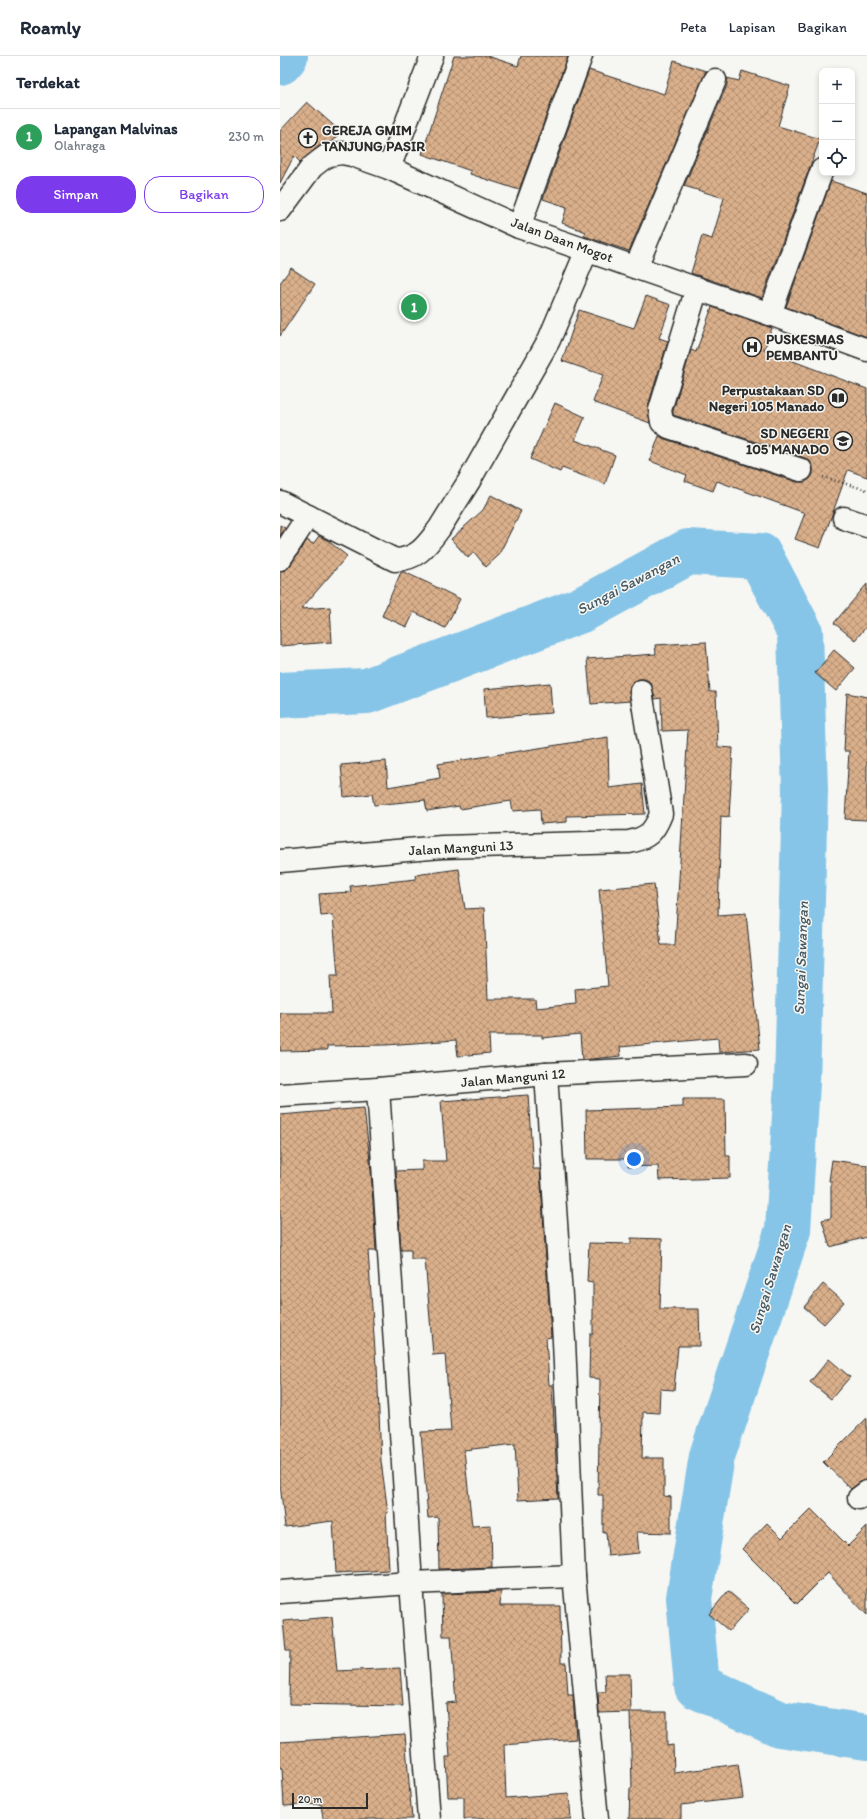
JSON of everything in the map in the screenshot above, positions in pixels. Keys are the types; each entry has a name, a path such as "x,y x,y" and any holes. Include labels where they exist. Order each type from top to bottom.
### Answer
{"street":[{"path":"389,168 432,56"},
{"path":"519,226 581,56"},
{"path":"636,267 714,80"},
{"name":"Jalan Daan Mogot","path":"280,210 312,167 328,155 342,153 352,155 389,168 519,226 770,314 867,350"},
{"path":"770,314 820,176"},
{"path":"280,502 395,560 407,560 417,554 439,529 516,401 549,340 588,250"},
{"path":"697,288 660,410 662,422 669,428 802,470"},
{"path":"280,559 308,516"},
{"path":"844,518 867,526"},
{"name":"Jalan Manguni 13","path":"280,861 442,847 629,842 643,839 650,834 661,814 641,691"},
{"name":"Jalan Manguni 12","path":"280,1095 378,1089 546,1074 746,1064"},
{"path":"546,1074 564,1341 574,1576 597,1819"},
{"path":"378,1089 411,1583 429,1819"},
{"path":"280,1592 411,1583 574,1576"}],"path":[{"path":"802,470 867,490"}],"building":[{"path":"454,56 487,56 518,66 521,56 568,56 519,190 470,174 471,171 422,154"},
{"path":"674,61 706,71 629,251 584,236 586,232 562,223 567,207 543,199 589,70 664,94"},
{"path":"742,71 790,86 778,126 819,139 762,298 691,273 702,236 712,239 724,198 684,186 727,85 727,78 739,81"},
{"name":"GEREJA GMIM TANJUNG PASIR","path":"307,102 341,132 331,142 321,145 300,162 294,156 280,183 280,131"},
{"path":"831,181 867,193 867,337 786,307"},
{"path":"291,268 315,284 280,336 280,283"},
{"path":"646,296 671,305 659,338 668,341 648,406 650,423 593,402 603,375 562,361 579,310 634,328"},
{"path":"712,307 772,328 764,350 867,389 867,477 848,470 820,548 795,539 805,513 717,481 713,491 685,481 687,475 650,461 659,436 797,482 804,482 810,479 813,474 813,467 810,461 805,458 673,415 691,350 696,352"},
{"path":"555,403 585,417 575,440 615,455 605,484 562,468 560,472 530,459"},
{"path":"491,495 521,511 498,556 486,567 474,552 468,558 451,539 483,510"},
{"path":"280,525 285,528 280,536"},
{"path":"319,536 327,540 347,556 301,609 330,607 332,642 280,646 280,571 286,570 290,566 307,540 313,544"},
{"path":"401,572 404,572 460,599 445,628 414,612 407,627 382,616"},
{"path":"867,584 867,626 855,640 834,623"},
{"path":"706,642 710,692 716,692 718,747 733,748 729,817 721,816 718,915 746,913 760,1049 719,1052 718,1038 620,1047 621,1056 582,1060 580,1034 542,1038 542,1035 489,1035 490,1053 458,1056 456,1040 386,1045 327,1046 327,1050 280,1051 280,1013 332,1013 330,976 338,976 333,915 321,916 319,894 351,892 350,886 416,879 415,875 459,869 465,909 484,908 488,999 535,999 536,1008 576,1004 575,989 608,986 599,889 654,884 661,945 675,945 688,730 662,731 661,698 655,699 651,683 645,679 639,679 633,682 630,686 630,701 591,704 587,659 656,654 655,645"},
{"path":"834,650 855,668 836,691 815,673"},
{"path":"550,683 552,713 486,718 484,689"},
{"path":"847,693 867,697 867,820 845,819 849,751 844,751"},
{"path":"608,737 609,788 642,784 645,814 567,816 567,822 541,824 540,809 513,811 511,801 460,809 459,806 427,811 425,800 374,805 372,794 344,797 341,765 386,761 388,787 440,778 438,764"},
{"path":"528,1095 533,1169 540,1169 551,1337 546,1338 549,1385 552,1385 558,1498 518,1500 515,1444 464,1450 472,1526 491,1525 492,1567 439,1569 438,1517 428,1518 421,1432 451,1431 445,1354 433,1355 425,1259 411,1259 411,1250 401,1250 396,1171 422,1170 422,1161 446,1161 441,1101"},
{"path":"683,1099 725,1099 726,1156 730,1156 730,1178 659,1180 658,1166 628,1167 628,1159 587,1159 586,1110 683,1107"},
{"path":"364,1108 371,1170 376,1251 368,1251 377,1365 381,1461 388,1513 386,1513 389,1570 336,1573 333,1521 285,1527 280,1484 280,1115"},
{"path":"832,1160 867,1165 867,1237 830,1247 822,1220 831,1218 831,1181 829,1181"},
{"path":"631,1238 662,1239 660,1309 699,1309 700,1346 678,1346 674,1390 660,1389 659,1413 643,1412 642,1458 664,1458 664,1496 671,1497 671,1533 637,1532 639,1553 608,1556 606,1532 603,1532 603,1495 598,1495 600,1379 589,1378 590,1334 593,1334 593,1283 587,1282 589,1243 631,1244"},
{"path":"823,1284 844,1302 824,1324 804,1307"},
{"path":"829,1359 850,1377 831,1399 810,1382"},
{"path":"867,1418 867,1480 860,1482 851,1489 823,1462"},
{"path":"811,1509 848,1546 867,1527 867,1615 828,1573 797,1604 742,1549 767,1523 782,1538"},
{"path":"728,1591 749,1609 729,1631 709,1614"},
{"path":"501,1592 500,1606 560,1606 561,1663 566,1663 568,1695 573,1695 576,1739 504,1745 506,1798 569,1793 571,1819 464,1819 464,1797 448,1797 446,1757 450,1757 446,1703 456,1702 451,1636 443,1636 442,1594"},
{"path":"332,1617 337,1671 400,1668 403,1706 289,1704 290,1651 286,1651 283,1621"},
{"path":"605,1674 630,1674 631,1712 667,1712 667,1746 673,1745 674,1773 738,1764 743,1798 681,1805 681,1819 629,1819 630,1788 632,1788 630,1712 599,1713 598,1692 606,1692"},
{"path":"405,1734 412,1819 323,1819 321,1804 284,1806 282,1768 280,1768 280,1742"}],"waterway":[{"name":"Sungai Sawangan","path":"280,62 285,56"},
{"name":"Sungai Sawangan","path":"280,695 367,691 581,610 688,552 760,556 800,632 805,790 797,1083 788,1230 712,1456 689,1598 697,1686 780,1724 867,1737"}],"place":[{"name":"GEREJA GMIM TANJUNG PASIR","path":"308,138"},
{"name":"Lapangan Malvinas","path":"414,307"},
{"name":"PUSKESMAS PEMBANTU","path":"752,347"},
{"name":"Perpustakaan SD Negeri 105 Manado","path":"838,398"},
{"name":"SD NEGERI 105 MANADO","path":"843,441"}]}
